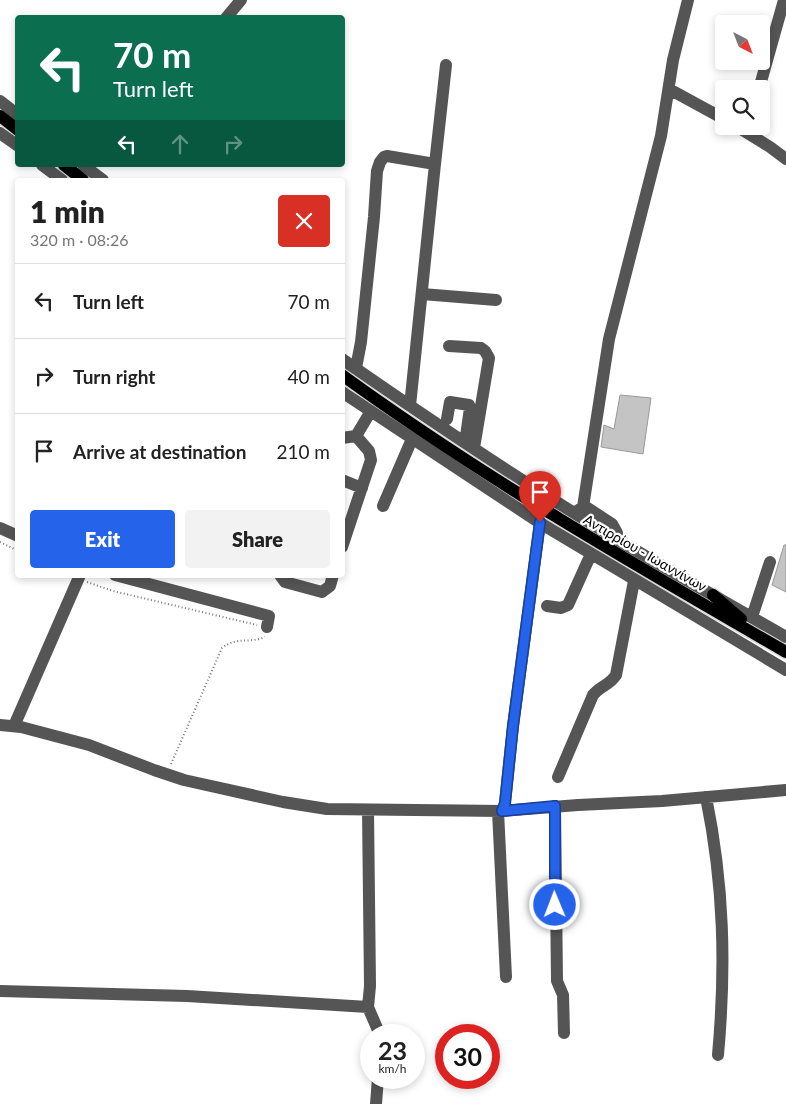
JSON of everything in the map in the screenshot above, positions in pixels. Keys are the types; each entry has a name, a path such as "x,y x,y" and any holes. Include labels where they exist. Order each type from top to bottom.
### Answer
{"main road":[{"path":"0,116 15,128"},
{"path":"70,167 96,175"},
{"name":"Αντιρρίου - Ιωαννίνων","path":"345,378 578,531 786,652"},
{"path":"713,595 763,639"}],"street":[{"path":"228,15 241,0"},
{"path":"579,510 609,339 661,136 673,60 688,0"},
{"path":"762,80 784,0"},
{"path":"410,406 446,65"},
{"path":"669,89 715,114"},
{"path":"0,102 15,113"},
{"path":"0,133 15,144"},
{"path":"754,135 786,159"},
{"path":"356,368 361,342 374,217 376,171 384,156 435,164"},
{"path":"45,167 59,178"},
{"path":"86,167 96,175"},
{"path":"422,294 496,300"},
{"path":"449,346 481,348 489,358 469,445"},
{"path":"345,361 469,445 579,510 616,539 786,637"},
{"path":"345,394 540,522 634,581 784,669"},
{"path":"447,419 450,402 469,405 469,445"},
{"path":"356,436 371,411"},
{"path":"345,438 356,436"},
{"path":"345,538 371,460 371,456 356,436"},
{"path":"383,506 412,439"},
{"path":"345,481 362,488"},
{"path":"506,977 500,811 505,803 514,717 540,522"},
{"path":"0,528 15,535"},
{"path":"547,606 561,608 568,605 591,554"},
{"path":"752,617 770,562"},
{"path":"14,726 80,578"},
{"path":"126,578 270,616 267,627"},
{"path":"282,578 285,582 322,592 330,586 332,578"},
{"path":"558,777 593,695 612,681 616,675 634,581"},
{"path":"0,725 14,726 89,745 167,774 237,792 327,809 500,811 555,806 662,801 786,790"},
{"path":"706,797 715,843 722,910 723,972 718,1055"},
{"path":"555,806 556,980 563,995 564,1033"},
{"path":"368,810 370,986 368,1007 375,1024"},
{"path":"0,991 187,996 368,1007"},
{"path":"376,1104 377,1089"}],"path":[{"path":"0,542 15,550"},
{"path":"82,578 113,591 267,627 265,637 258,640 229,642 222,648 167,774"}],"building":[{"path":"620,395 651,398 643,454 601,447 604,425 614,429"},
{"path":"784,545 786,545 786,592 772,585"}],"route":[{"path":"540,522 513,726 505,803 502,811 555,806 555,905"}]}
